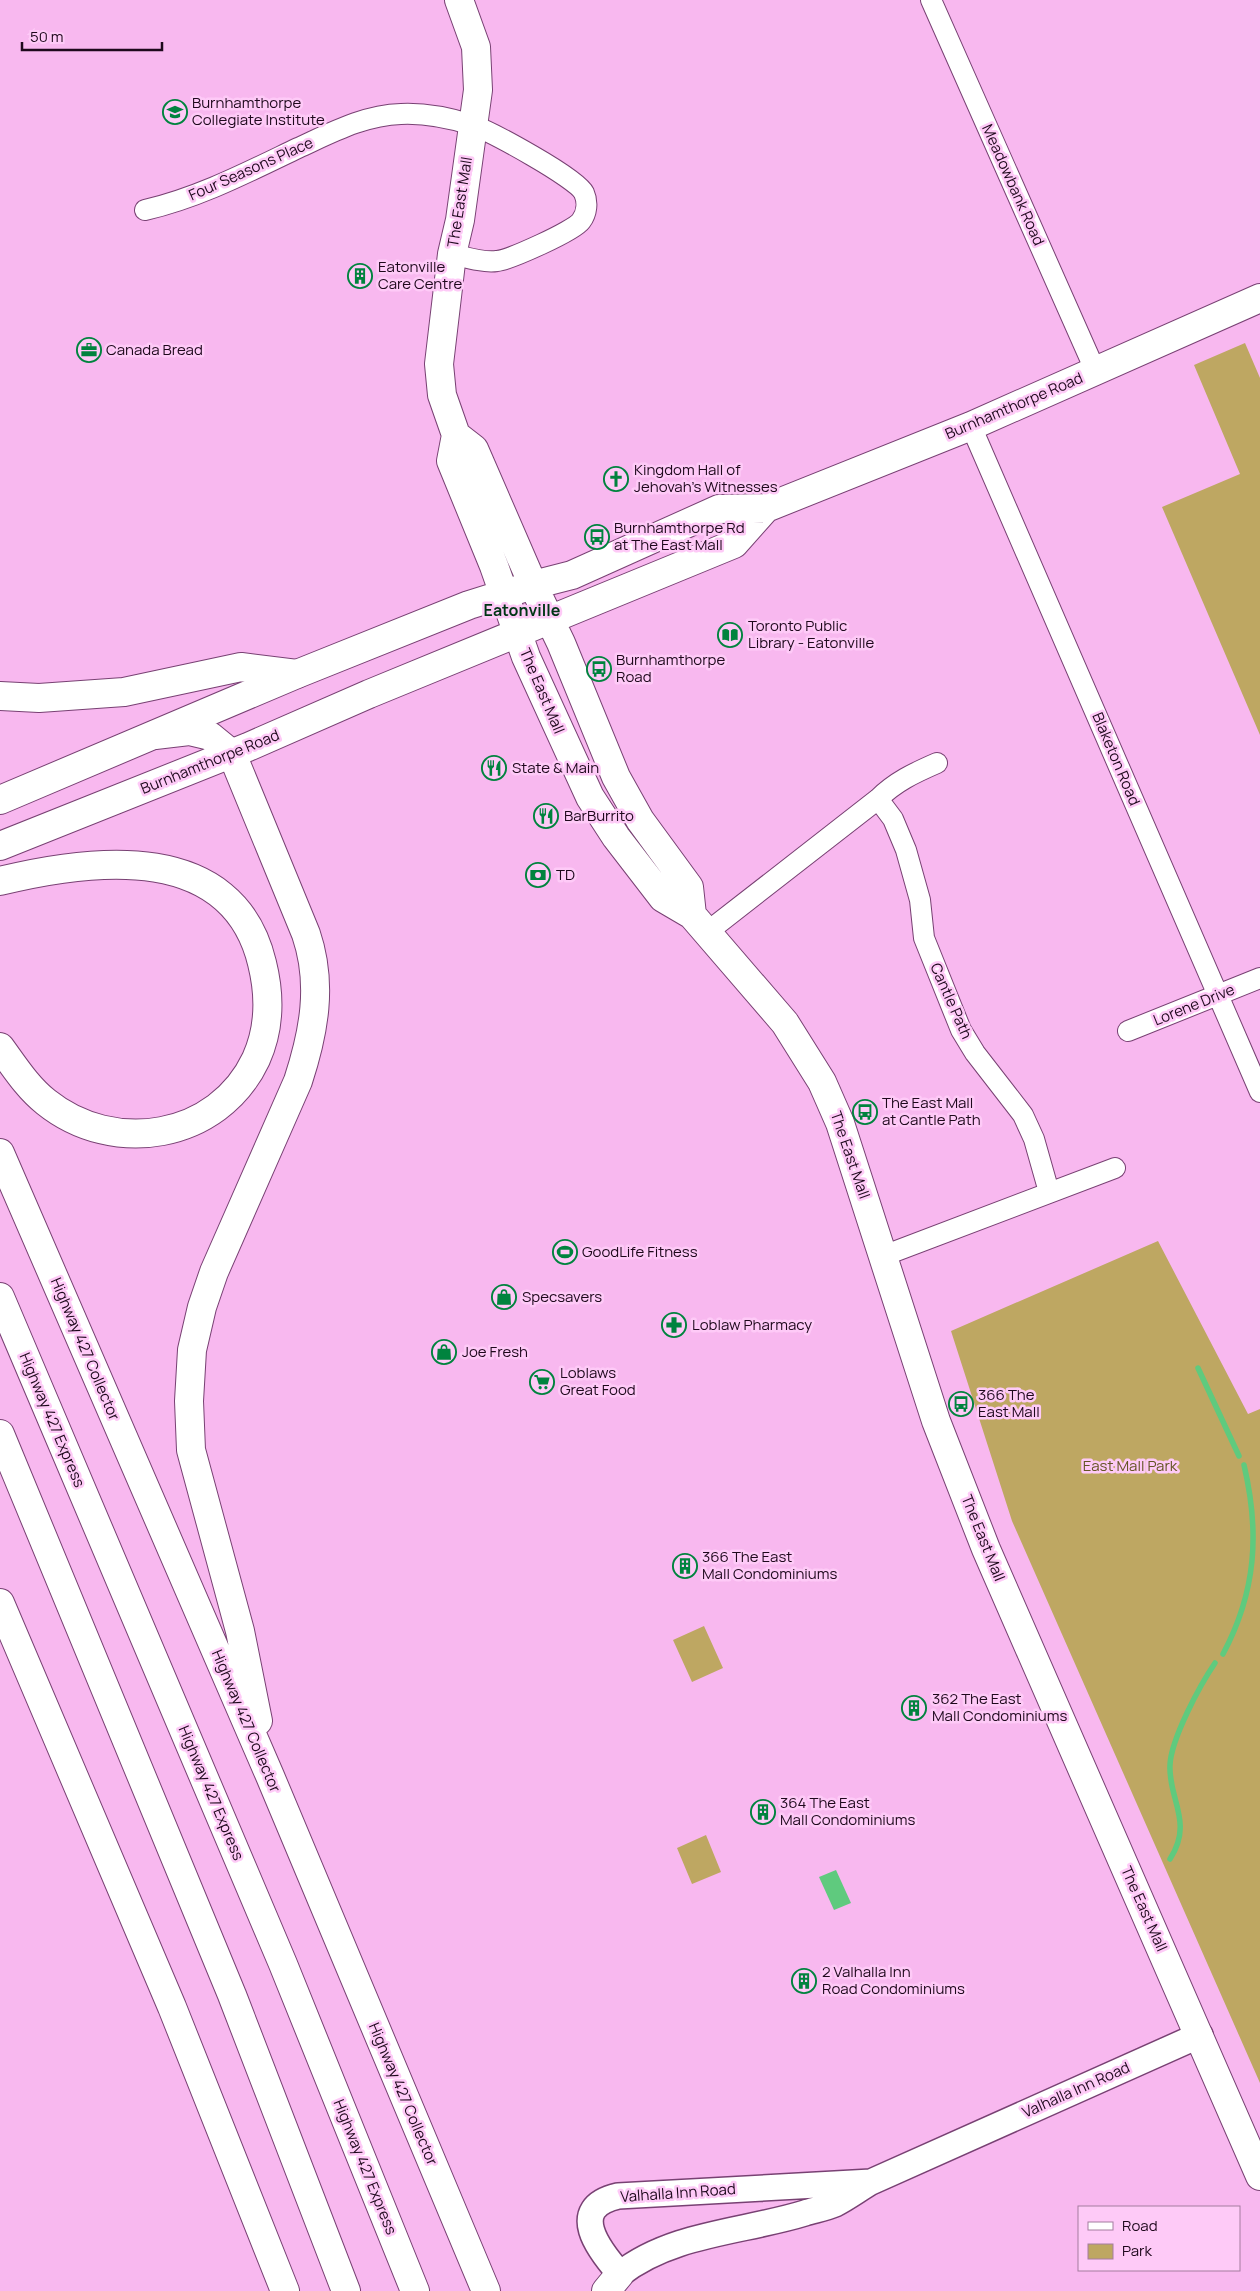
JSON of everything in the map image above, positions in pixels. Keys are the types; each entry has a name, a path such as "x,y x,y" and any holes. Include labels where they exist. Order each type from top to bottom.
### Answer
{"main road":[{"name":"The East Mall","path":"459,0 476,47 478,90 460,220 452,254 439,375 442,395 456,435 451,461 504,594 526,657 590,797 616,837 663,898 699,924 785,1023 822,1082 840,1123 936,1421 986,1549 1260,2176"},
{"name":"Burnhamthorpe Road","path":"0,800 297,674 469,605 572,575 719,509 766,508 971,426 1260,298"},
{"path":"456,435 474,449 533,585 551,620 616,777 640,820 689,887 699,924"},
{"name":"Burnhamthorpe Road","path":"0,846 232,754 518,632 734,544 766,508"},
{"path":"0,696 39,698 124,692 241,667 297,674"},
{"path":"155,735 189,731 210,736 232,754 306,934 316,975 314,1023 307,1054 294,1089 214,1272 202,1307 192,1350 191,1450 240,1631 270,1776"},
{"path":"0,881 29,874 108,864 146,866 183,874 206,884 220,893 242,914 259,948 268,996 268,1016 262,1040 255,1059 242,1080 210,1112 186,1124 156,1133 119,1133 96,1128 73,1118 47,1103 35,1093 0,1047"},
{"name":"Highway 427 Collector","path":"0,1153 270,1776 486,2291"},
{"name":"Highway 427 Express","path":"0,1297 280,1955 415,2291"},
{"path":"0,1434 232,1995 346,2291"},
{"path":"2,1608 172,2007 285,2291"}],"street":[{"name":"Meadowbank Road","path":"931,0 1095,370"},
{"name":"Four Seasons Place","path":"144,210 176,203 335,131 372,118 402,113 436,117 472,125 570,179 584,192 587,207 581,221 574,228 496,262 452,254"},
{"name":"Blaketon Road","path":"971,426 1260,1092"},
{"path":"699,924 878,799 890,786 937,763"},
{"name":"Cantle Path","path":"878,799 893,819 906,850 920,900 924,938 961,1030 975,1053 1023,1115 1034,1139 1049,1192"},
{"name":"Lorene Drive","path":"1128,1031 1260,978"},
{"path":"883,1256 1115,1168"},
{"name":"Valhalla Inn Road","path":"870,2182 644,2195 607,2199 597,2204 592,2213 590,2229 594,2240 605,2257 613,2282 643,2258 669,2247 789,2218 834,2204 870,2182 1200,2035"}],"green space":[{"path":"1245,343 1260,378 1260,735 1162,507 1240,474 1194,365"},
{"name":"East Mall Park","path":"1158,1241 1248,1414 1260,1409 1260,2083 1012,1521 951,1331"},
{"path":"704,1626 723,1668 692,1682 673,1640"},
{"path":"706,1835 721,1872 692,1884 677,1848"}],"shaded area":[{"path":"836,1870 851,1903 834,1910 819,1877"}],"waterway":[{"path":"1198,1368 1239,1456"},
{"path":"1223,1654 1242,1608 1252,1562 1252,1514 1244,1465"},
{"path":"1170,1859 1177,1846 1180,1833 1180,1822 1170,1777 1172,1754 1175,1741 1187,1712 1215,1663"}],"place":[{"name":"Burnhamthorpe Collegiate Institute","path":"175,112"},
{"name":"Eatonville Care Centre","path":"360,276"},
{"name":"Canada Bread","path":"89,350"},
{"name":"Kingdom Hall of Jehovah's Witnesses","path":"616,479"},
{"name":"Burnhamthorpe Rd at The East Mall","path":"597,537"},
{"name":"Toronto Public Library - Eatonville","path":"730,635"},
{"name":"Burnhamthorpe Road","path":"599,669"},
{"name":"State & Main","path":"494,768"},
{"name":"BarBurrito","path":"546,816"},
{"name":"TD","path":"538,875"},
{"name":"The East Mall at Cantle Path","path":"865,1112"},
{"name":"GoodLife Fitness","path":"565,1252"},
{"name":"Specsavers","path":"504,1297"},
{"name":"Loblaw Pharmacy","path":"674,1325"},
{"name":"Joe Fresh","path":"444,1352"},
{"name":"Loblaws Great Food","path":"542,1382"},
{"name":"366 The East Mall","path":"961,1404"},
{"name":"366 The East Mall Condominiums","path":"685,1566"},
{"name":"362 The East Mall Condominiums","path":"914,1708"},
{"name":"364 The East Mall Condominiums","path":"763,1812"},
{"name":"2 Valhalla Inn Road Condominiums","path":"804,1981"}],"district":[{"name":"Eatonville","path":"522,610"}]}
